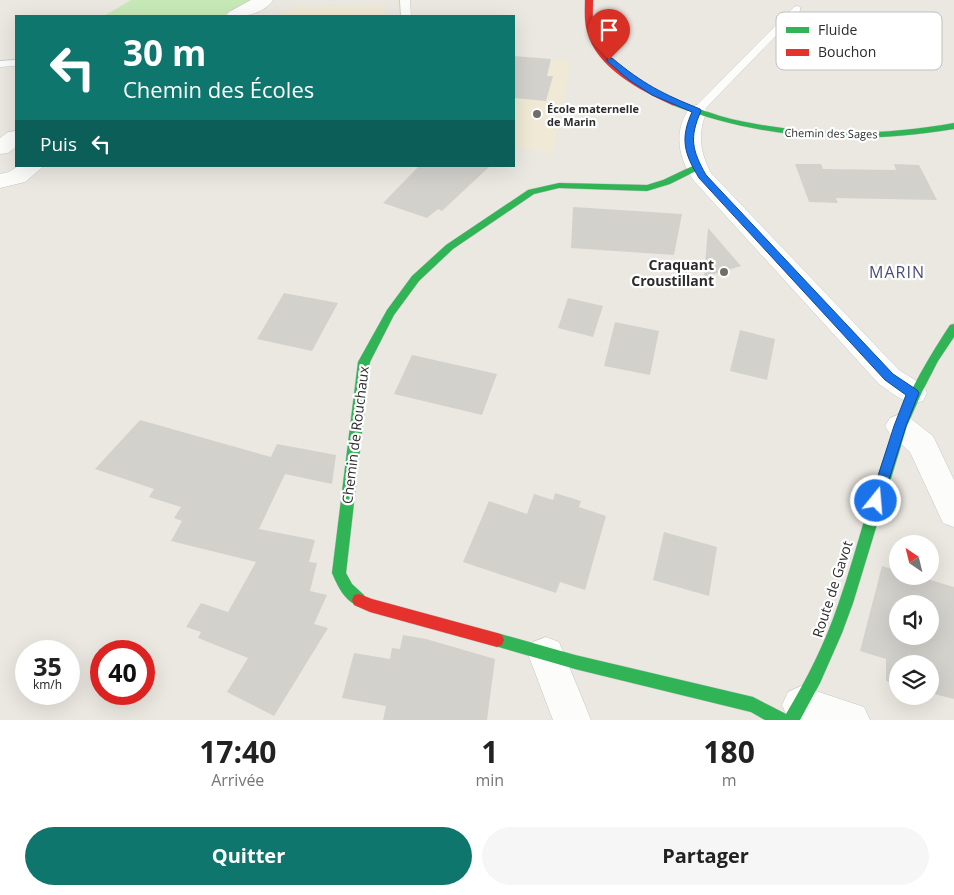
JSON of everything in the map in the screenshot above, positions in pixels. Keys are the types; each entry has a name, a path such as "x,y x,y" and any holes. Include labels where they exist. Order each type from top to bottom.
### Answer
{"street":[{"path":"237,15 264,0"},
{"name":"Chemin des Sages","path":"589,0 589,19 593,37 609,60 631,78 654,93 697,111 744,126 786,132 837,135 914,132 954,126"},
{"path":"697,111 688,137 692,157 710,185 889,377 913,393"},
{"path":"0,148 15,138"},
{"path":"0,181 17,177 32,167"},
{"name":"Chemin de Rouchaux","path":"697,167 664,184 645,188 563,185 551,186 531,192 453,245 425,268 408,288 378,334 364,362 339,573 343,584 354,597 370,605 613,672 791,715"},
{"name":"Route de Gavot","path":"791,715 820,669 835,632 900,426 913,393 925,368 954,328"},
{"path":"900,426 922,445 954,513"},
{"path":"546,654 572,720"},
{"path":"791,715 851,720"}],"lane":[{"path":"405,0 406,15"},
{"path":"794,12 797,9"},
{"path":"697,111 776,30"},
{"path":"0,64 15,63"}],"shaded area":[{"path":"385,5 385,15 279,15 295,7"},
{"name":"École maternelle de Marin","path":"515,56 571,61 553,154 515,146"}],"green space":[{"path":"131,0 252,0 225,15 106,15"}],"building":[{"path":"515,56 551,59 547,76 553,76 546,101 515,98"},
{"path":"795,164 821,164 823,169 896,170 894,164 919,165 937,200 836,198 838,203 809,202"},
{"path":"418,167 489,167 442,211 438,209 427,218 383,203"},
{"path":"573,207 682,214 674,255 571,248"},
{"path":"708,228 741,266 704,277"},
{"path":"284,293 338,303 312,351 257,339"},
{"path":"568,298 603,306 593,337 558,328"},
{"path":"615,322 659,331 650,375 604,366"},
{"path":"740,330 775,339 767,380 730,371"},
{"path":"412,355 497,374 482,415 394,394"},
{"path":"140,420 271,457 277,444 336,455 332,484 285,474 259,529 315,540 309,562 317,563 310,591 327,595 314,624 328,628 274,716 227,692 248,658 198,638 201,632 186,627 201,603 228,612 256,562 171,541 182,521 174,518 181,507 149,497 154,489 95,469"},
{"path":"555,493 581,501 579,507 606,516 585,590 560,582 556,593 463,562 489,501 527,514 534,494 553,500"},
{"path":"664,532 717,547 709,596 653,580"},
{"path":"882,566 889,568 889,585 939,585 939,583 954,587 954,699 939,695 939,655 889,655 889,682 886,681 886,659 860,651"},
{"path":"403,635 426,639 495,659 487,720 383,720 386,706 342,698 354,653 390,659 392,648 400,649"}],"traffic: fast":[{"path":"675,103 706,115 740,124 813,134 849,136 886,135 921,132 954,126"},
{"path":"359,600 347,589 339,573 364,362 383,325 406,289 437,257 476,228 531,192 559,185 633,189 654,187 697,167"},
{"path":"791,720 815,678 841,618 901,426 933,359 954,328"},
{"path":"497,640 575,662 753,705 781,720"}],"traffic: jam":[{"path":"589,0 589,18 592,35 606,58 616,68 651,92 675,103"},
{"path":"359,600 370,605 497,640"}],"place":[{"name":"École maternelle de Marin","path":"537,114"},
{"name":"Craquant Croustillant","path":"724,272"}],"district":[{"name":"MARIN","path":"897,272"}],"route":[{"path":"609,60 631,78 654,93 697,111 692,119 688,137 692,157 702,176 889,377 904,389 913,393 904,414 876,501"}]}
